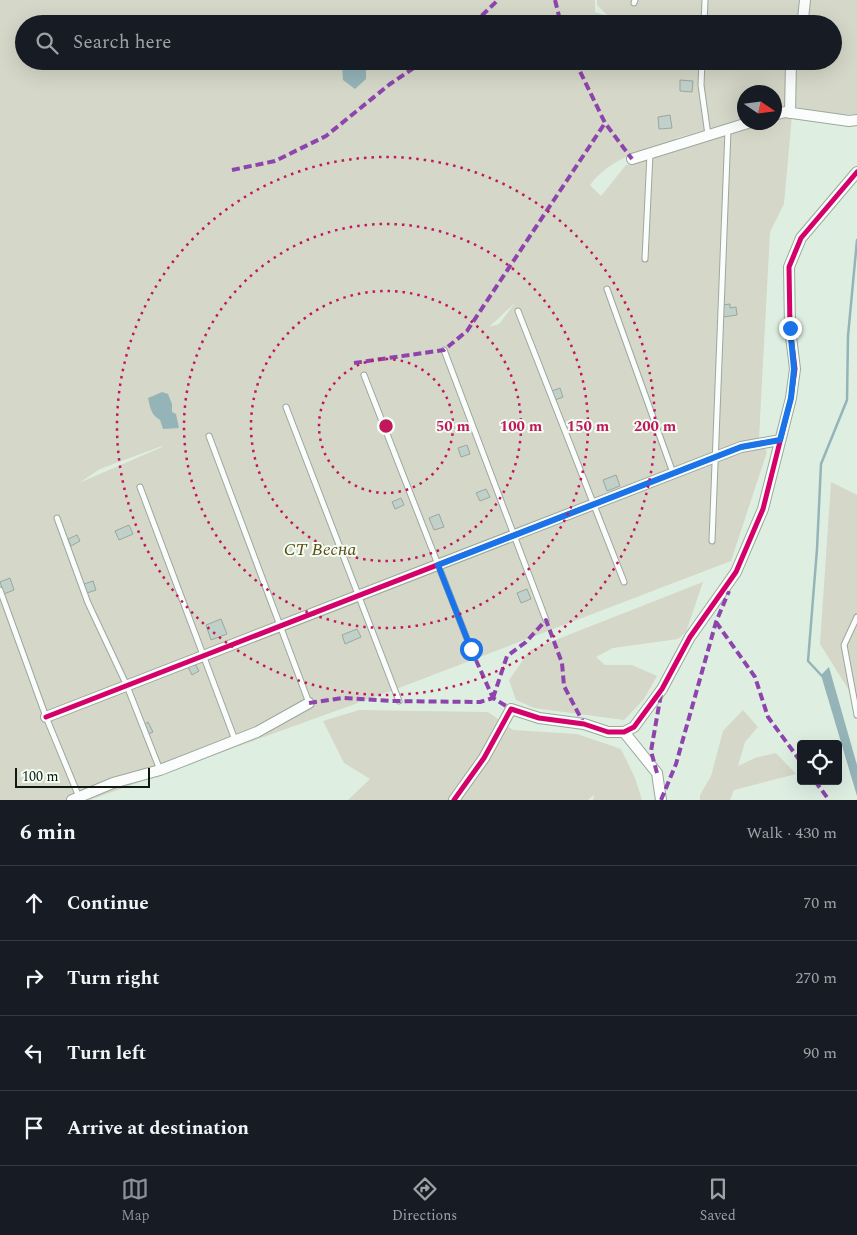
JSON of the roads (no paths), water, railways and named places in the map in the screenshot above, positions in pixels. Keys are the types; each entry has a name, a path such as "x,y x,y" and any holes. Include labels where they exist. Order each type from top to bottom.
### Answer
{"street":[{"path":"803,15 805,0"},
{"path":"790,113 791,70"},
{"path":"782,114 790,113 848,121 857,120"},
{"path":"632,159 737,127"},
{"path":"454,800 484,758 511,709 539,718 584,724 608,732 624,732 634,727 662,689 690,637 736,572 763,509 791,398 794,369 790,328 789,267 801,238 857,172"},
{"path":"46,717 741,447 780,440"},
{"path":"78,799 113,783 160,770 258,732 309,703"},
{"path":"624,732 657,773 661,800"}],"lane":[{"path":"705,15 706,0"},
{"path":"702,70 701,85 708,136"},
{"path":"712,541 728,130"},
{"path":"644,259 650,153"},
{"path":"607,289 674,474"},
{"path":"518,311 624,582"},
{"path":"444,350 516,536 546,620"},
{"path":"364,375 471,649"},
{"path":"286,407 399,701"},
{"path":"209,436 282,626 309,703"},
{"path":"140,487 235,740"},
{"path":"57,518 88,603 127,686 160,770"},
{"path":"0,590 78,799"},
{"path":"857,617 844,645 857,715"}],"water":[{"path":"342,70 366,70 366,79 355,89 343,80"},
{"path":"162,392 168,394 172,404 172,412 176,414 179,428 163,429 160,420 151,411 148,398"},
{"path":"829,667 857,765 857,796 842,740 840,740 821,675"}],"waterway":[{"path":"822,676 808,661 817,549 821,464 847,400 848,336 857,240"}],"park label":[{"name":"СТ Весна","path":"320,549"}]}
